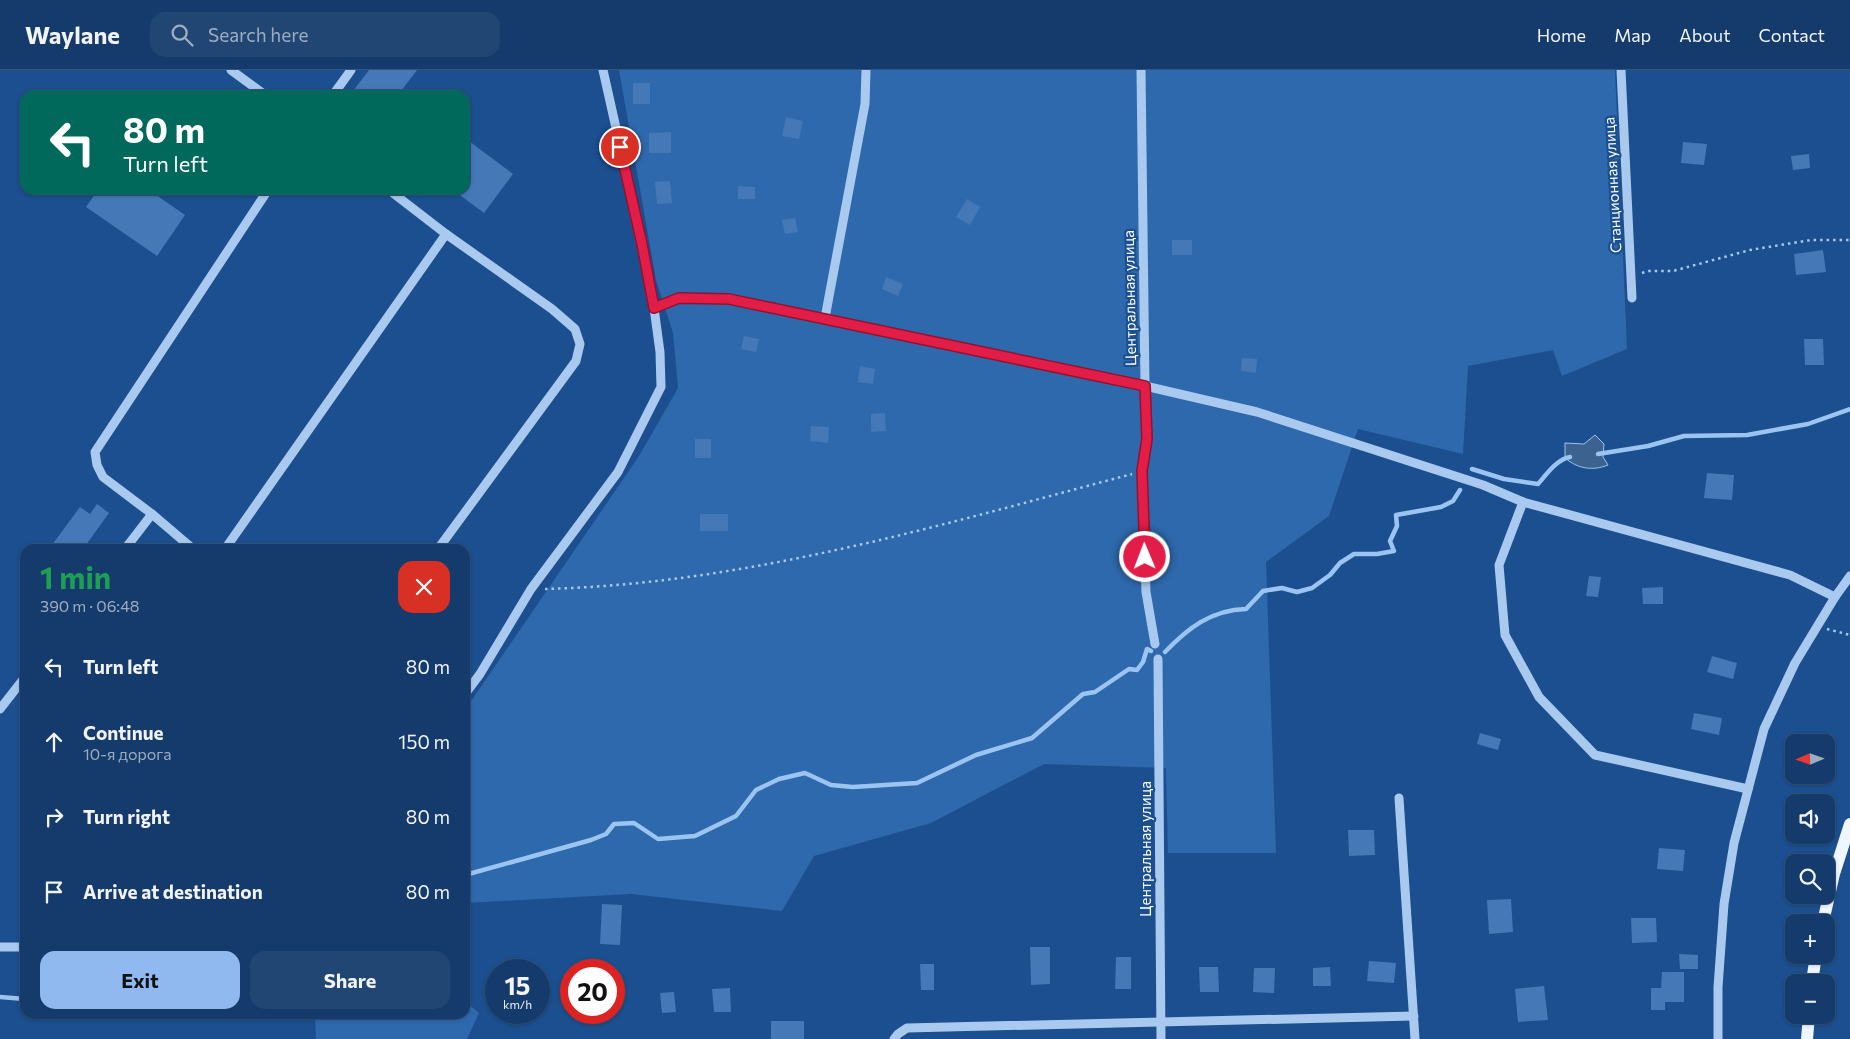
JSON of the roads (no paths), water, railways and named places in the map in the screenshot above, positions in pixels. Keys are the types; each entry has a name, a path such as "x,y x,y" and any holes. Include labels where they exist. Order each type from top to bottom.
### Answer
{"main road":[{"path":"1825,914 1834,874 1850,826"},
{"path":"1807,1039 1808,1024"}],"street":[{"path":"231,70 258,90"},
{"path":"337,90 352,70"},
{"path":"470,687 531,589 618,472 661,387 660,352 654,308 642,244 603,70"},
{"path":"825,318 865,104 866,70"},
{"name":"Центральная улица","path":"1141,70 1147,439 1142,471 1146,592 1154,644"},
{"name":"Станционная улица","path":"1621,70 1632,298"},
{"path":"187,544 152,514 103,477 97,465 96,452 265,195"},
{"path":"395,195 446,234 552,309 575,329 580,344 576,361 442,544"},
{"path":"228,544 446,234"},
{"path":"654,308 679,298 729,299 1145,386 1257,412 1483,485 1523,502 1790,575 1835,597"},
{"path":"1523,502 1499,565 1505,635 1539,697 1595,755 1748,789"},
{"path":"129,544 152,514"},
{"path":"1718,1039 1718,987 1724,904 1734,843 1764,729 1795,663 1850,576"},
{"name":"Центральная улица","path":"1158,659 1161,1039"},
{"path":"0,709 20,683"},
{"path":"1399,798 1415,1039"},
{"path":"0,948 20,946"},
{"path":"894,1039 907,1028 1414,1016"}],"waterway":[{"path":"1598,454 1648,446 1684,436 1747,435 1808,424 1850,409"},
{"path":"1472,469 1504,479 1538,484 1556,464 1570,457"},
{"path":"1165,652 1182,635 1201,622 1222,613 1246,609 1263,591 1282,588 1297,592 1312,588 1330,575 1340,563 1354,554 1377,554 1394,551 1390,541 1397,526 1396,515 1441,507 1453,501 1460,490"},
{"path":"470,874 591,840 606,834 614,824 634,823 658,839 695,836 736,816 756,790 779,779 805,773 831,785 853,787 917,783 976,755 1032,738 1083,694 1095,692 1129,669 1137,670 1143,662 1147,649 1151,651"},
{"path":"0,997 20,999"}]}
